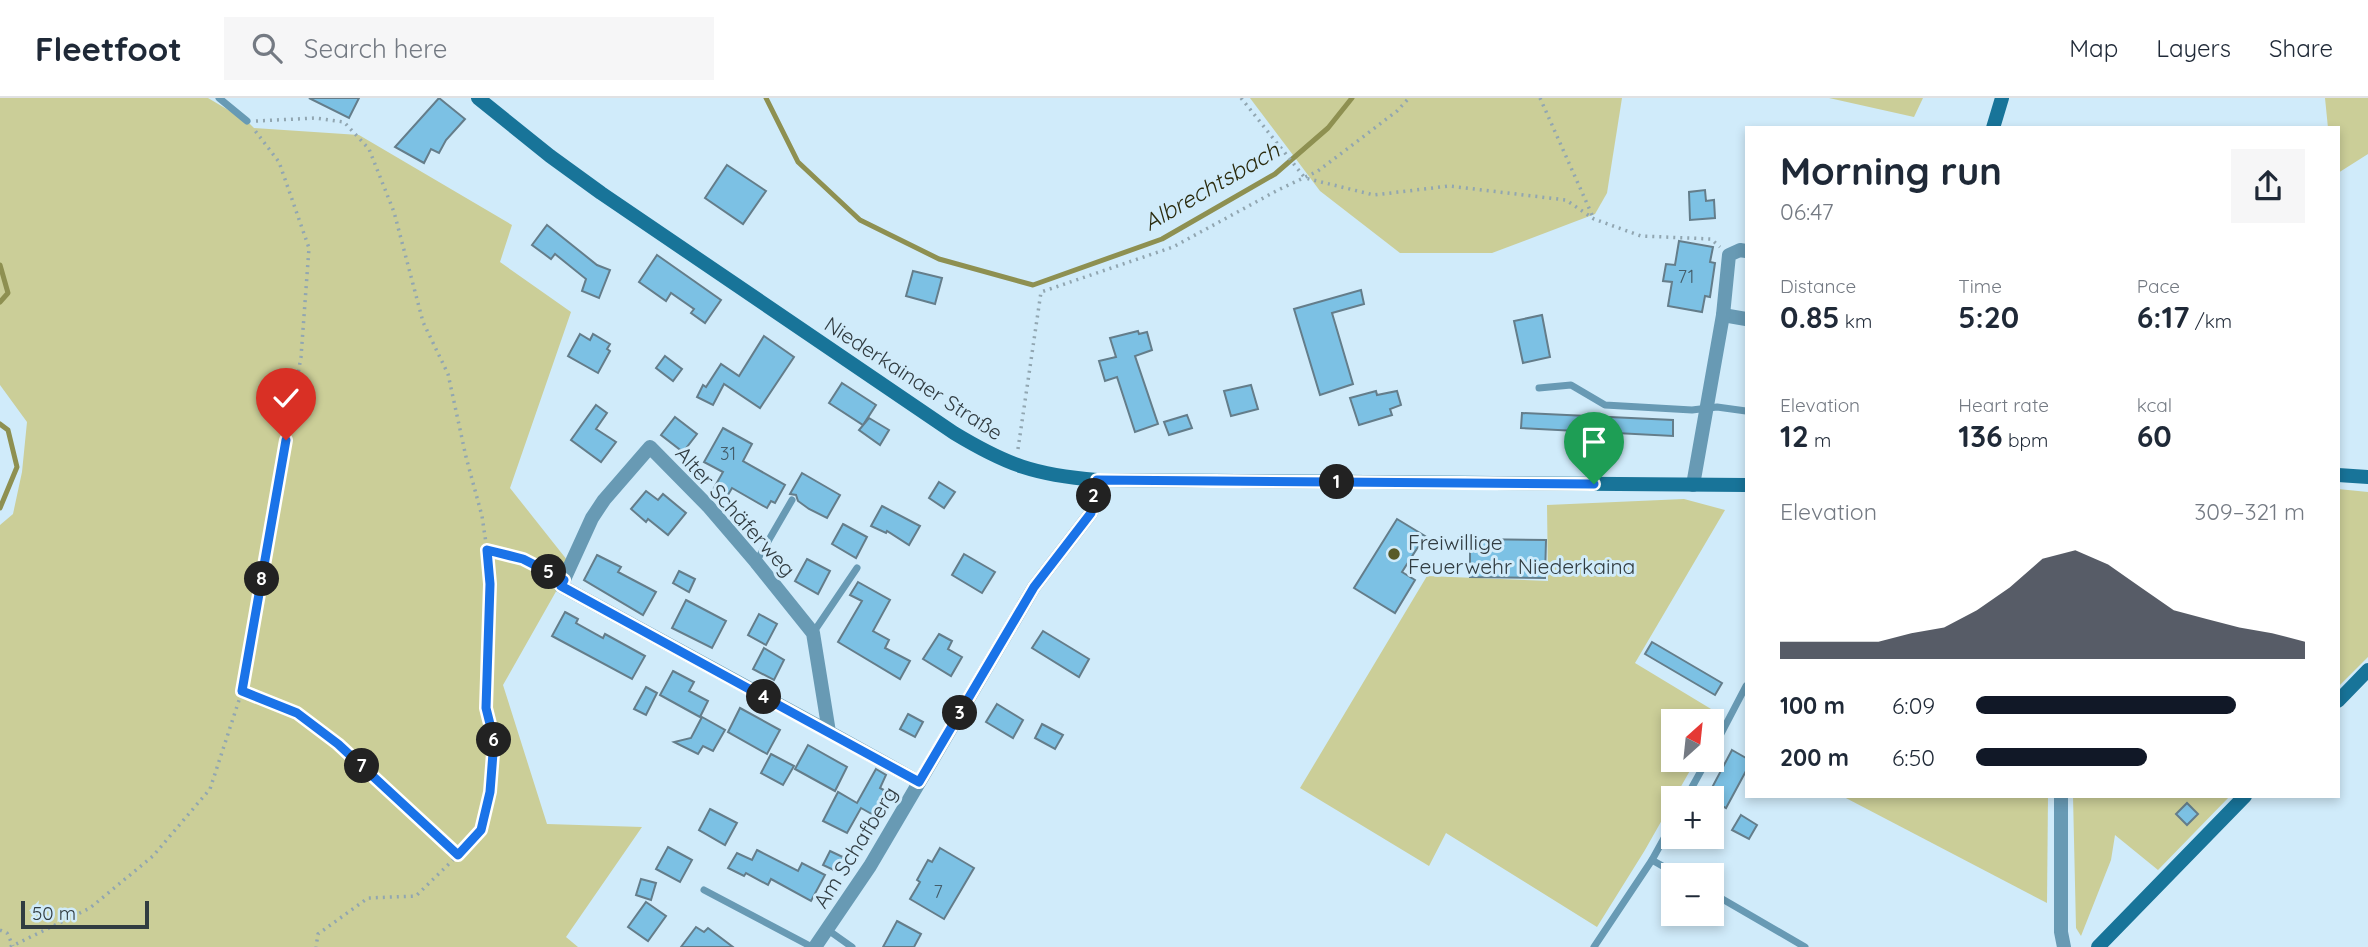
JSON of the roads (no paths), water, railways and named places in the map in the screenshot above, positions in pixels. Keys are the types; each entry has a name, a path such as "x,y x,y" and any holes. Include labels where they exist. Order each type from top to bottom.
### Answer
{"street":[{"name":"Niederkainaer Straße","path":"478,98 550,156 612,201 954,433 993,456 1052,476 1097,480 1745,485"},
{"path":"1994,126 2002,98"},
{"path":"1693,485 1723,315 1729,255 1745,251"},
{"path":"1723,315 1745,319"},
{"name":"Alter Schäferweg","path":"650,447 708,506 813,633 829,732 561,586 592,518 650,447"},
{"path":"2340,475 2368,477"},
{"name":"Am Schafberg","path":"813,947 828,930 870,866 1034,587 1091,513 1097,480"},
{"path":"2340,699 2368,670"},
{"path":"829,732 919,782"},
{"path":"2061,798 2061,932 2064,947"},
{"path":"2098,947 2243,798"}],"lane":[{"path":"219,98 247,121"},
{"path":"1539,388 1571,386 1605,405 1692,410 1717,407 1745,411"},
{"path":"756,562 792,500"},
{"path":"813,633 857,568"},
{"path":"1724,728 1745,688"},
{"path":"1594,947 1661,844"},
{"path":"1652,860 1661,865"},
{"name":"Am Schafberg","path":"704,890 813,947"},
{"path":"1724,900 1805,947"},
{"path":"828,930 852,947"}],"waterway":[{"name":"Albrechtsbach","path":"766,98 798,162 860,220 939,259 1033,285 1162,239 1275,174 1328,128 1352,98"},
{"name":"Albrechtsbach","path":"0,265 8,293 0,302"},
{"name":"Albrechtsbach","path":"0,424 8,430 17,467 0,508"}],"place":[{"name":"Freiwillige Feuerwehr Niederkaina","path":"1394,554"}]}
